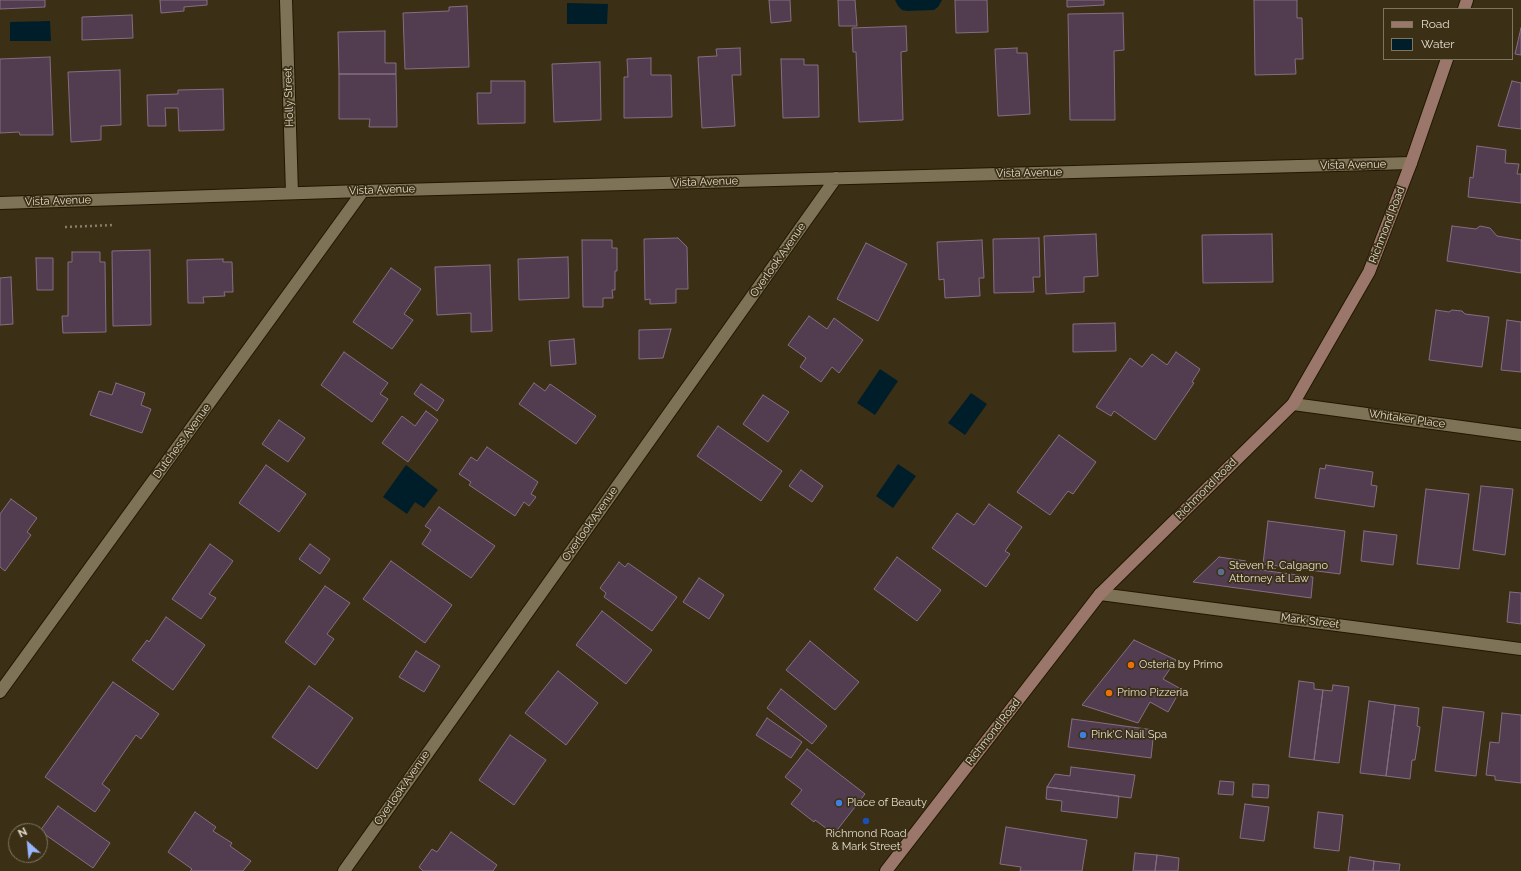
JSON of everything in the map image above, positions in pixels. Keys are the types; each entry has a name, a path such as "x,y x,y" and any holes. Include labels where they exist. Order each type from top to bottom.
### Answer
{"main road":[{"name":"Richmond Road","path":"886,871 1100,594 1293,404 1369,272 1411,163 1447,60"}],"street":[{"name":"Holly Street","path":"286,0 292,193"},
{"name":"Vista Avenue","path":"0,203 292,193 1411,163"},
{"name":"Overlook Avenue","path":"344,871 836,178"},
{"name":"Dutchess Avenue","path":"0,692 364,191"},
{"name":"Whitaker Place","path":"1293,404 1521,435"},
{"name":"Mark Street","path":"1100,594 1521,649"}],"path":[{"path":"65,227 115,225"}],"water":[{"path":"895,0 942,0 938,7 934,10 907,11 902,10"},
{"path":"567,3 608,4 607,24 567,24"},
{"path":"50,21 51,41 10,41 10,22"},
{"path":"880,369 898,381 875,415 857,403"},
{"path":"971,393 987,404 965,435 948,423"},
{"path":"898,464 916,476 893,508 876,496"},
{"path":"406,465 438,490 424,508 415,502 407,514 383,497"}],"building":[{"path":"0,0 45,0 45,7 0,9"},
{"path":"160,0 207,0 207,5 184,7 184,11 161,13"},
{"path":"769,0 790,0 791,21 771,23"},
{"path":"838,0 855,0 857,26 839,26"},
{"path":"955,0 987,0 988,32 956,33"},
{"path":"1067,0 1104,0 1104,5 1067,7"},
{"path":"1254,0 1297,0 1297,18 1302,18 1303,59 1295,59 1296,74 1255,75"},
{"path":"467,6 469,67 405,69 403,13 449,11 449,7"},
{"path":"1123,13 1124,50 1114,51 1115,120 1070,120 1068,14"},
{"path":"132,15 133,38 82,40 82,17"},
{"path":"906,26 907,51 901,52 903,120 859,122 856,52 853,52 852,28"},
{"path":"1521,28 1521,55 1515,54"},
{"path":"385,31 385,63 396,63 396,74 339,74 338,32"},
{"path":"740,48 741,75 732,75 735,126 702,128 698,57 717,56 716,49"},
{"path":"1017,48 1017,53 1027,53 1030,114 998,116 995,49"},
{"path":"50,57 53,135 20,135 19,132 0,133 0,59"},
{"path":"651,58 651,75 671,75 672,117 624,118 624,77 628,77 627,59"},
{"path":"781,59 804,59 804,65 818,65 819,117 783,118"},
{"path":"600,62 601,120 554,122 552,64"},
{"path":"120,70 121,125 101,126 101,140 71,142 68,72"},
{"path":"339,74 396,74 397,127 369,127 370,119 339,119"},
{"path":"491,81 525,81 525,123 478,124 477,93 491,93"},
{"path":"1512,81 1521,83 1521,129 1498,126"},
{"path":"223,89 224,130 179,131 178,108 165,108 166,126 148,126 147,95 178,94 178,90"},
{"path":"1477,146 1506,150 1505,163 1519,164 1517,174 1521,174 1521,203 1468,197 1470,177 1473,178"},
{"path":"1452,226 1476,229 1480,226 1490,228 1497,236 1521,240 1521,273 1447,261"},
{"path":"1096,234 1098,276 1084,277 1084,292 1046,294 1044,236"},
{"path":"1272,234 1273,282 1203,283 1202,235"},
{"path":"678,238 687,247 688,289 676,289 676,303 650,304 650,299 645,300 644,239"},
{"path":"1039,238 1040,277 1033,277 1034,292 994,293 993,239"},
{"path":"582,240 612,240 612,248 617,248 615,290 612,290 613,298 603,298 603,307 583,307"},
{"path":"982,240 984,278 979,278 980,296 945,298 944,279 939,280 937,242"},
{"path":"866,243 907,264 878,321 837,299"},
{"path":"150,250 151,325 113,326 112,251"},
{"path":"72,252 100,252 100,262 105,262 106,332 63,333 62,316 68,316 68,262 72,262"},
{"path":"568,257 569,298 519,300 518,259"},
{"path":"36,258 53,258 53,290 37,290"},
{"path":"223,259 223,262 232,262 233,292 224,292 225,296 203,297 204,303 188,303 187,260"},
{"path":"490,265 492,331 471,332 471,313 437,315 435,267"},
{"path":"391,268 421,289 404,314 413,320 392,349 353,322"},
{"path":"11,277 13,324 0,325 0,278"},
{"path":"1436,310 1449,312 1452,310 1462,311 1465,314 1489,317 1482,367 1429,360"},
{"path":"809,316 827,329 834,318 863,340 839,373 832,367 821,382 800,367 806,358 788,345"},
{"path":"1507,320 1521,322 1521,372 1501,370"},
{"path":"1115,323 1116,351 1073,352 1073,324"},
{"path":"671,329 663,358 639,359 639,330"},
{"path":"574,339 576,364 551,366 549,341"},
{"path":"344,352 388,383 380,394 388,399 372,422 321,385"},
{"path":"1176,352 1200,369 1192,382 1194,383 1155,440 1114,411 1111,416 1096,407 1130,358 1142,367 1152,354 1167,365"},
{"path":"116,383 145,393 141,405 151,409 142,433 90,415 99,391 112,395"},
{"path":"534,383 545,391 550,384 596,416 576,444 519,404"},
{"path":"421,384 444,400 437,411 414,394"},
{"path":"763,395 789,412 768,442 743,424"},
{"path":"426,411 438,420 408,462 382,443 402,416 415,426"},
{"path":"279,420 305,438 288,462 262,444"},
{"path":"718,426 782,471 761,501 697,456"},
{"path":"1059,435 1096,462 1073,494 1068,491 1050,515 1017,492"},
{"path":"487,447 538,482 531,494 536,497 529,506 524,502 515,516 469,485 471,482 459,474 471,457 477,461"},
{"path":"266,465 306,494 279,532 239,503"},
{"path":"1326,465 1373,472 1371,485 1377,486 1374,507 1315,498 1320,468 1325,469"},
{"path":"801,470 823,486 812,502 789,486"},
{"path":"1481,486 1513,489 1505,555 1473,550"},
{"path":"1426,489 1469,494 1459,569 1417,564"},
{"path":"11,499 37,518 27,532 31,535 5,571 0,567 0,514"},
{"path":"989,504 1022,527 1005,551 1010,554 986,587 932,548 957,513 974,525"},
{"path":"439,507 495,546 471,578 422,544 431,530 425,526"},
{"path":"1268,521 1345,531 1340,574 1263,564"},
{"path":"1364,531 1397,535 1393,565 1361,561"},
{"path":"210,544 233,561 209,594 216,598 201,619 172,599"},
{"path":"310,544 330,559 320,574 299,559"},
{"path":"897,557 941,590 917,621 874,589"},
{"path":"1219,557 1246,561 1245,568 1313,577 1311,598 1193,582"},
{"path":"391,561 452,605 425,643 363,599"},
{"path":"619,562 625,567 628,563 677,597 652,631 604,597 606,593 600,588"},
{"path":"699,578 724,595 709,619 683,602"},
{"path":"325,586 350,603 327,634 334,639 315,665 285,642"},
{"path":"1510,592 1521,593 1521,624 1507,622"},
{"path":"602,611 652,650 626,684 576,645"},
{"path":"166,617 205,645 173,690 132,660 147,640 149,642"},
{"path":"1134,640 1176,660 1163,679 1181,689 1168,712 1150,702 1138,723 1082,705"},
{"path":"810,641 859,682 835,710 786,670"},
{"path":"416,651 440,666 424,692 399,677"},
{"path":"558,671 598,703 566,745 525,713"},
{"path":"1299,681 1314,683 1314,689 1323,690 1314,760 1289,757"},
{"path":"113,682 159,714 141,739 136,735 102,784 110,790 95,812 45,777"},
{"path":"1333,685 1349,687 1339,763 1314,760 1323,690 1332,691"},
{"path":"309,686 353,718 317,769 272,737"},
{"path":"781,689 827,726 812,744 767,708"},
{"path":"1369,701 1395,705 1386,776 1360,773"},
{"path":"1395,705 1419,708 1417,726 1420,727 1415,760 1412,760 1410,779 1386,776"},
{"path":"1443,707 1484,712 1476,776 1435,771"},
{"path":"1502,713 1521,715 1521,783 1495,780 1495,776 1486,775 1490,742 1499,743"},
{"path":"767,718 802,742 791,758 756,735"},
{"path":"1072,719 1154,730 1151,758 1068,747"},
{"path":"510,735 546,760 514,805 479,780"},
{"path":"807,749 865,794 834,834 815,820 814,822 791,804 802,790 785,777"},
{"path":"1071,767 1135,775 1131,798 1047,787 1055,774 1070,776"},
{"path":"1220,781 1234,782 1233,795 1218,794"},
{"path":"1253,784 1269,785 1268,798 1252,797"},
{"path":"1047,787 1119,796 1117,818 1061,811 1062,801 1046,799"},
{"path":"1245,804 1269,807 1264,841 1240,838"},
{"path":"58,806 110,843 93,868 48,837 48,823 46,823"},
{"path":"195,812 216,827 213,831 232,843 230,846 251,861 243,871 190,871 192,869 168,852"},
{"path":"1318,812 1343,815 1339,851 1314,848"},
{"path":"1006,827 1087,840 1082,871 1020,871 1021,867 1000,864"},
{"path":"451,832 497,865 493,871 423,871 419,867 432,849 437,852"},
{"path":"1135,853 1157,855 1155,871 1133,871"},
{"path":"1157,855 1179,858 1178,871 1155,871"},
{"path":"1350,857 1374,861 1373,871 1348,871"},
{"path":"1374,861 1400,864 1399,871 1373,871"}],"place":[{"name":"Steven R. Calgagno Attorney at Law","path":"1221,572"},
{"name":"Osteria by Primo","path":"1131,665"},
{"name":"Primo Pizzeria","path":"1109,693"},
{"name":"Pink'C Nail Spa","path":"1083,735"},
{"name":"Place of Beauty","path":"839,803"},
{"name":"Richmond Road & Mark Street","path":"866,821"}]}
